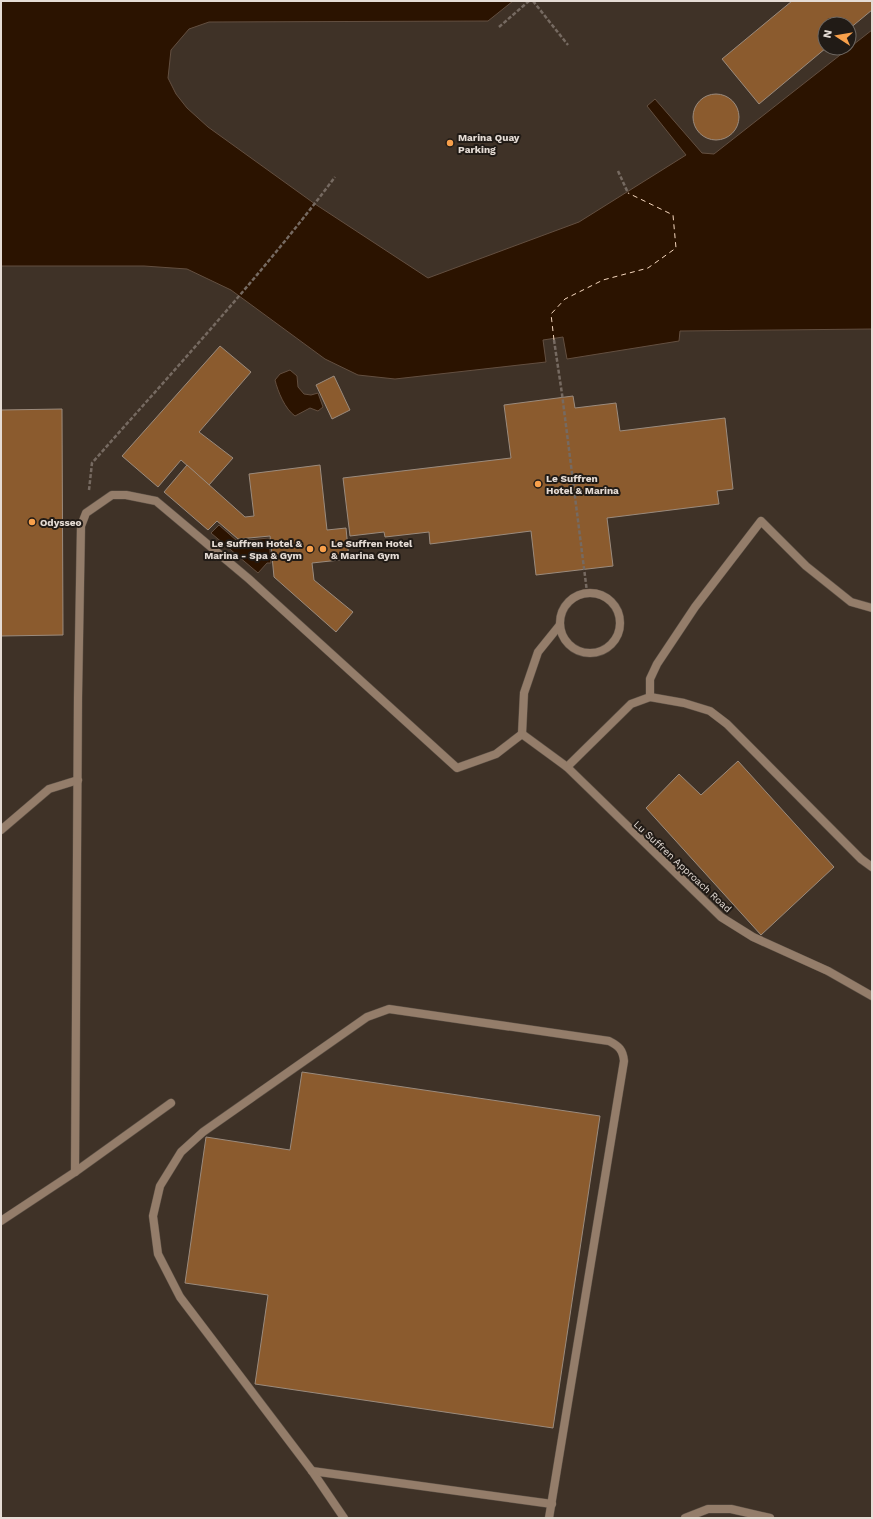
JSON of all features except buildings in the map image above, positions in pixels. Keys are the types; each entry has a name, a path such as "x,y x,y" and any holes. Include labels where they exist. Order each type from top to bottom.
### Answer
{"street":[{"path":"75,1172 80,553 81,526 86,513 112,495 126,495 156,501 249,579 458,768 496,754 522,734 524,693 538,652 559,626"},
{"path":"650,697 650,679 657,664 695,607 761,521 806,566 851,602 872,608"},
{"path":"587,592 597,593 607,597 614,604 619,613 620,624 618,634 613,642 605,649 596,653 586,653 576,650 568,644 562,635 559,626 560,616 564,607 578,594 587,592"},
{"path":"566,767 631,704 650,697 684,703 710,711 727,724 861,859 872,867"},
{"name":"Lu Suffren Approach Road","path":"522,734 566,767 721,917 753,937 828,971 872,996"},
{"path":"1,830 49,789 78,780"},
{"path":"344,1518 312,1471 180,1297 158,1254 153,1216 160,1186 181,1152 203,1132 367,1016 389,1008 610,1041 621,1049 623,1054 623,1069 549,1518"},
{"path":"1,1221 75,1172 171,1103"},
{"path":"312,1471 552,1504"},
{"path":"685,1518 708,1509 731,1509 770,1518"}],"path":[{"path":"499,27 529,1"},
{"path":"533,1 568,45"},
{"path":"618,171 628,193"},
{"path":"86,513 92,463 239,297 315,204 335,177"},
{"path":"554,340 587,592"}],"shaded area":[{"path":"1,1 513,1 488,21 209,22 189,29 171,50 168,78 176,94 187,108 208,127 315,204 428,278 579,222 686,155 647,106 655,99 702,153 714,154 839,56 857,56 857,42 872,30 872,329 680,331 679,341 567,359 563,337 543,340 546,362 395,379 358,375 325,359 231,290 187,269 144,266 1,266"},
{"path":"290,370 297,376 298,387 304,394 311,395 318,393 323,407 318,411 310,408 295,416 285,405 275,380 280,374"},
{"path":"219,525 237,541 269,538 271,563 267,563 258,573 211,533"}],"ferry route":[{"path":"554,340 551,314 565,299 603,280 648,268 676,248 673,215 628,193"}],"place":[{"name":"Marina Quay Parking","path":"450,143"},
{"name":"Le Suffren Hotel & Marina","path":"538,484"},
{"name":"Odysseo","path":"32,522"},
{"name":"Le Suffren Hotel & Marina - Spa & Gym","path":"310,549"},
{"name":"Le Suffren Hotel & Marina Gym","path":"323,549"}]}
